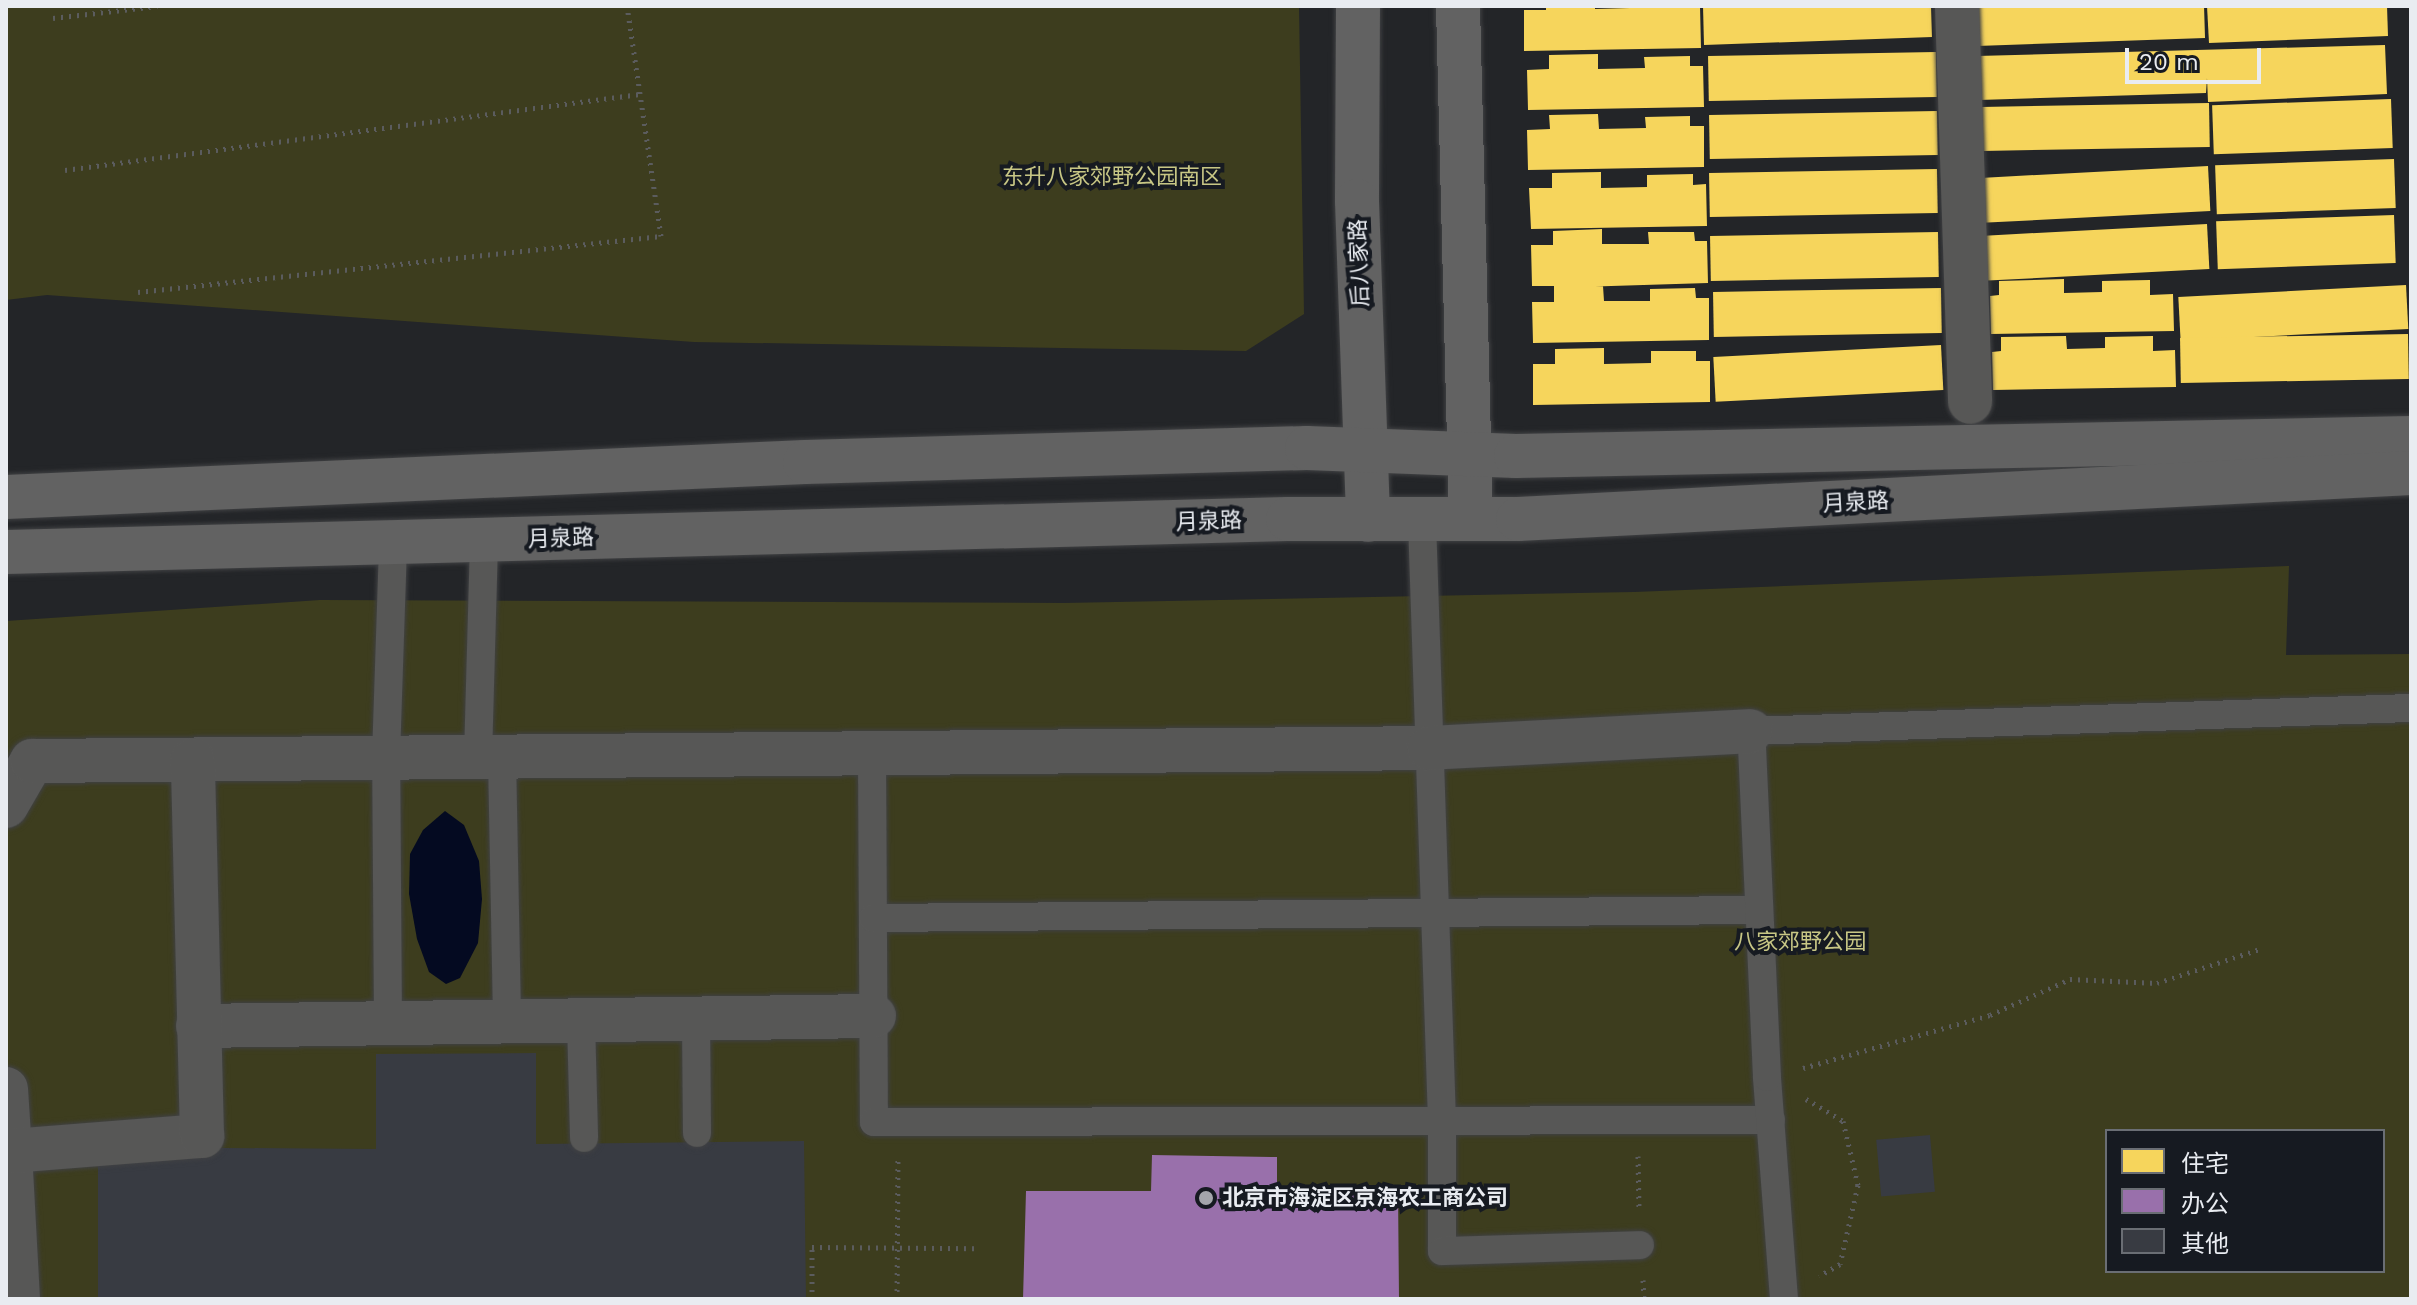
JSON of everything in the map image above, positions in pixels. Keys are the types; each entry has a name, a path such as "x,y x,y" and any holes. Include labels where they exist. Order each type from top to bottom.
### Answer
{"main road":[{"name":"后八家路","path":"1358,6 1357,201 1368,520"},
{"path":"1458,6 1471,519"},
{"path":"19,492 164,489 805,462 1307,448 1516,456 2411,438"},
{"name":"月泉路","path":"6,552 1422,521 2411,473"}],"street":[{"path":"1957,6 1970,402"},
{"path":"6,806 32,761 1429,748 1751,731"},
{"path":"8,1151 202,1136 193,760"},
{"path":"198,1026 874,1016"},
{"path":"6,1089 18,1299"}],"lane":[{"path":"1422,521 1442,1122 1442,1251 1640,1245"},
{"path":"484,540 490,757 507,1022"},
{"path":"388,1024 386,757 393,543"},
{"path":"1784,1298 1767,1077 1751,731 2411,708"},
{"path":"872,753 874,1122 1771,1120"},
{"path":"873,918 1759,910"},
{"path":"696,1019 697,1133"},
{"path":"581,1021 584,1138"}],"path":[{"path":"53,18 157,6"},
{"path":"138,292 661,236 627,6"},
{"path":"65,170 640,94"},
{"path":"1767,1077 1990,1015 2070,979 2157,983 2260,949"},
{"path":"1767,1077 1843,1121 1858,1185 1840,1264 1784,1298"},
{"path":"897,1299 898,1122"},
{"path":"812,1299 812,1247 975,1248"}],"green space":[{"name":"东升八家郊野公园南区","path":"6,6 1299,6 1304,314 1246,351 694,342 47,295 6,300"},
{"name":"八家郊野公园","path":"2289,566 2286,655 2411,654 2411,1299 6,1299 6,621 320,600 1064,603 1634,592"}],"water":[{"path":"445,811 464,825 479,861 482,899 478,943 460,978 446,984 429,972 417,939 409,894 410,854 423,830"}],"building: 住宅":[{"path":"1546,6 1595,6 1595,9 1700,6 1701,48 1524,51 1524,10 1546,10"},
{"path":"1703,6 1931,6 1932,37 1704,45"},
{"path":"1976,6 2204,6 2205,38 1977,46"},
{"path":"2207,6 2387,6 2388,36 2209,43"},
{"path":"2385,45 2387,94 2208,102 2207,78 2206,93 1979,100 1977,56"},
{"path":"1936,52 1937,97 1709,101 1708,56"},
{"path":"1598,54 1598,69 1645,68 1644,57 1690,56 1690,66 1703,66 1704,107 1528,110 1527,70 1549,69 1549,55"},
{"path":"2391,99 2393,148 2214,154 2212,105"},
{"path":"2209,103 2210,147 1982,151 1981,107"},
{"path":"1937,111 1938,155 1710,159 1709,115"},
{"path":"1598,114 1599,129 1646,128 1645,117 1690,116 1690,126 1704,126 1704,167 1528,170 1527,130 1550,129 1549,115"},
{"path":"2394,159 2396,208 2217,214 2215,165"},
{"path":"2208,166 2210,211 1983,223 1980,178"},
{"path":"1937,169 1938,213 1710,217 1709,173"},
{"path":"1601,172 1601,188 1647,187 1647,175 1693,174 1693,185 1706,184 1707,226 1531,229 1529,188 1552,188 1552,173"},
{"path":"2394,215 2396,263 2218,269 2216,221"},
{"path":"2207,224 2209,269 1983,281 1980,236"},
{"path":"1602,229 1602,244 1649,244 1648,232 1694,232 1695,241 1707,241 1708,283 1603,286 1604,301 1650,301 1650,289 1695,288 1696,298 1709,298 1709,340 1533,343 1532,302 1554,302 1554,286 1532,286 1531,245 1553,245 1553,231"},
{"path":"1938,232 1939,277 1711,281 1710,236"},
{"path":"2064,279 2064,293 2102,292 2102,281 2150,280 2150,295 2173,294 2174,331 1991,334 1990,296 1999,295 1999,281"},
{"path":"2406,285 2408,329 2181,341 2178,297"},
{"path":"1941,288 1942,333 1714,337 1713,292"},
{"path":"2408,334 2409,379 2181,383 2180,338"},
{"path":"2066,336 2067,349 2105,348 2105,337 2153,336 2153,351 2175,350 2176,387 1993,390 1992,352 2001,351 2001,337"},
{"path":"1941,345 1943,390 1716,402 1713,357"},
{"path":"1604,348 1604,364 1651,363 1651,351 1696,351 1696,361 1710,361 1710,402 1533,405 1533,364 1555,364 1555,349"}],"building: 办公":[{"path":"1152,1155 1277,1157 1277,1186 1398,1189 1399,1299 1023,1299 1026,1191 1151,1191"}],"building: 其他":[{"path":"536,1053 536,1144 804,1141 806,1299 98,1299 98,1147 376,1149 376,1054"},
{"path":"1930,1135 1935,1192 1881,1196 1876,1140"}],"place":[{"name":"北京市海淀区京海农工商公司","path":"1206,1198"}]}
